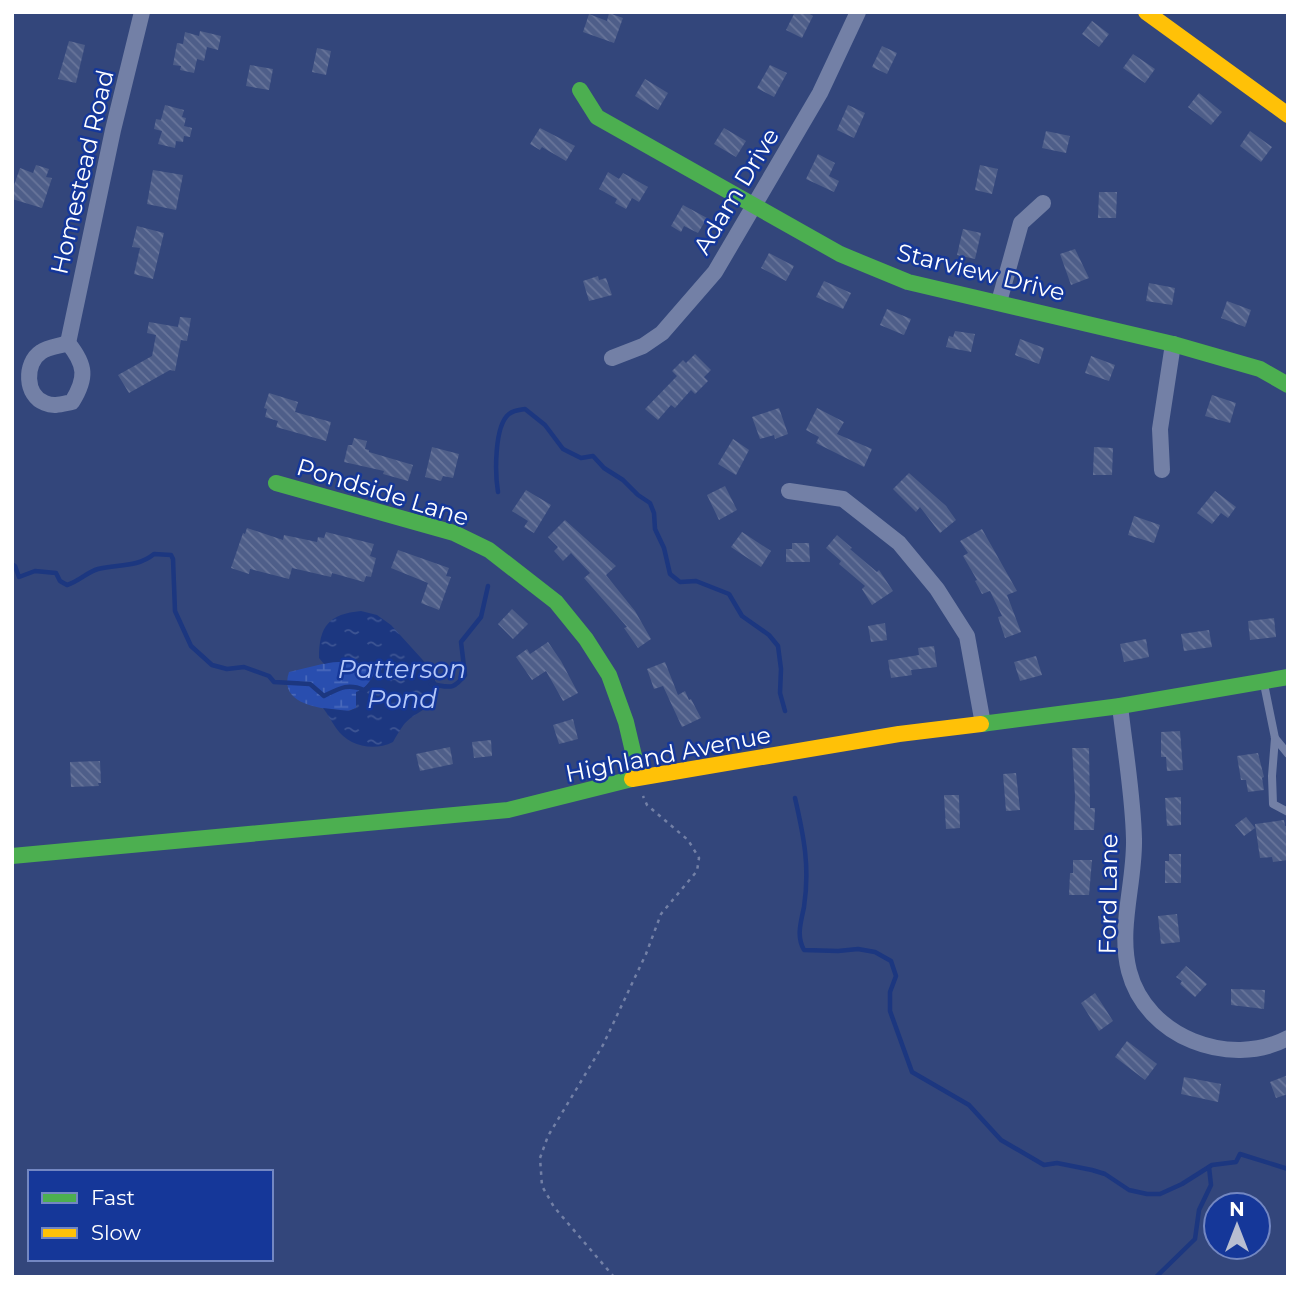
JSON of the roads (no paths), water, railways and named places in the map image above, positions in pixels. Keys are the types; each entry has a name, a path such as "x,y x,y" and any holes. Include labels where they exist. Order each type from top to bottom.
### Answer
{"street":[{"name":"Homestead Road","path":"68,343 113,130 142,12"},
{"name":"Adam Drive","path":"612,358 643,346 662,333 715,272 820,93 858,12"},
{"path":"1146,12 1288,116"},
{"name":"Starview Drive","path":"580,90 597,117 840,254 908,282 1173,344 1260,369 1288,385"},
{"path":"999,302 1021,223 1043,203"},
{"path":"1162,470 1160,429 1173,344"},
{"name":"Pondside Lane","path":"276,483 454,533 489,550 555,602 586,639 609,675 626,722 639,777"},
{"path":"789,491 844,499 899,543 937,589 967,636 983,724"},
{"name":"Highland Avenue","path":"12,856 508,810 639,777 841,746 899,734 1120,706 1288,677"},
{"name":"Ford Lane","path":"1120,706 1134,839 1126,915 1126,945 1129,971 1139,995 1152,1013 1173,1032 1203,1046 1230,1051 1278,1043 1288,1038"}],"lane":[{"path":"1264,681 1275,738 1273,804 1288,812"},
{"path":"1275,738 1288,754"}],"water":[{"name":"Patterson Pond","path":"361,611 377,615 391,625 431,669 437,685 430,705 408,720 393,742 377,747 362,746 347,739 323,708 349,711 356,708 356,692 366,686 375,672 376,669 364,664 324,664 319,658 321,638 328,624 341,615"}],"waterway":[{"path":"498,492 496,463 501,429 509,414 525,409 545,425 563,449 581,458 593,456 604,468 650,503 655,529 664,548 670,574 680,582 696,581 729,594 742,616 769,635 778,646 780,693 785,711"},
{"path":"12,564 19,577 35,571 56,573 60,581 67,585 98,569 134,564 154,554 171,555 175,611 191,646 212,665 227,669 244,667 269,676 274,682 310,684 324,696 344,687 364,690"},
{"path":"431,684 450,687 465,675 461,642 481,617 488,586"},
{"path":"795,798 806,865 806,892 800,934 804,950 858,949 875,952 891,961 896,976 890,992 890,1011 912,1072 969,1105 1001,1140 1044,1165 1057,1163 1092,1170 1105,1174 1129,1190 1147,1194 1160,1194 1212,1165 1236,1162 1240,1154 1288,1169"},
{"path":"1156,1277 1195,1239 1199,1210 1211,1185 1209,1167"}]}
